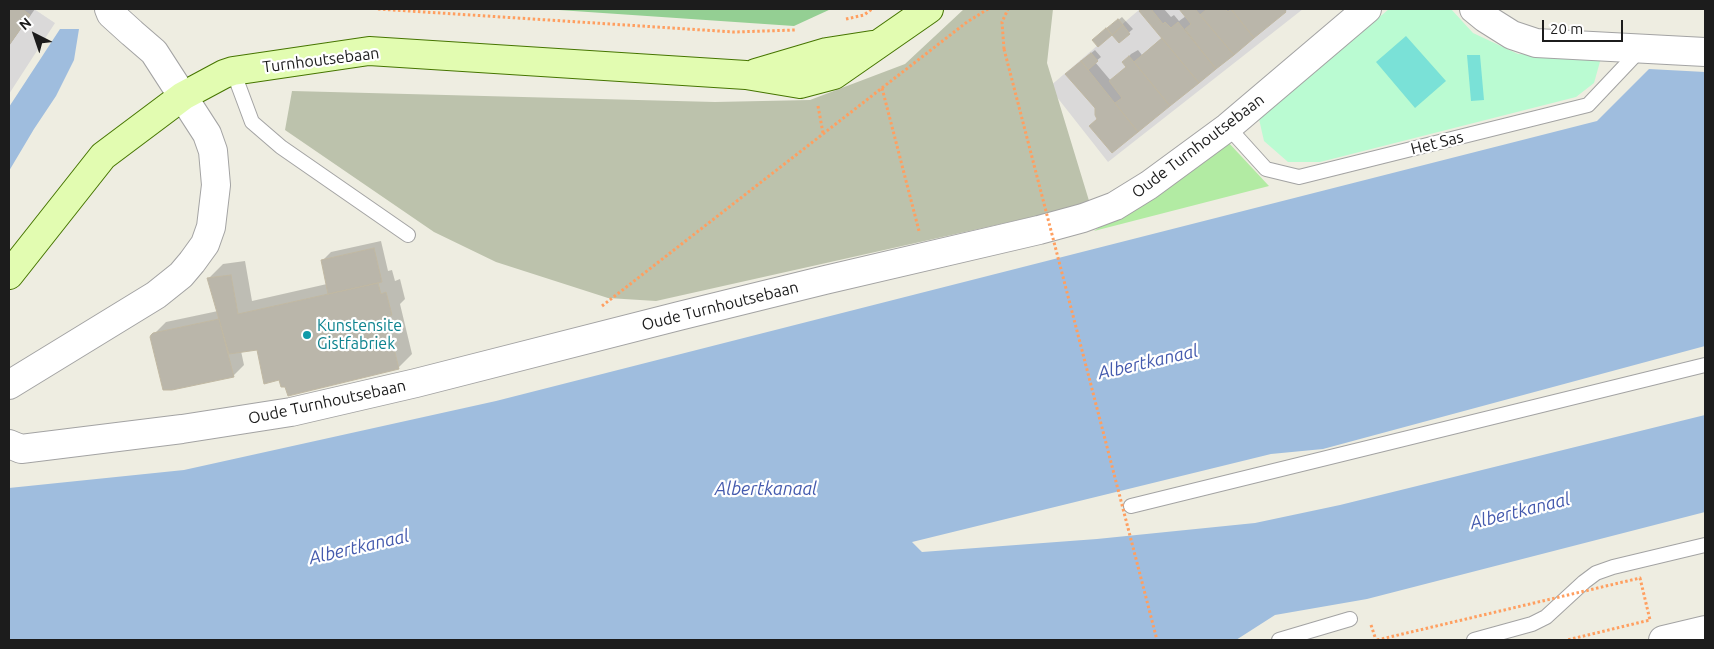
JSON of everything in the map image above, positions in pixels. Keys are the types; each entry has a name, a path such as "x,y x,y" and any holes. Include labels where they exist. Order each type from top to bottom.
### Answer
{"main road":[{"name":"Turnhoutsebaan","path":"9,275 103,156 183,96 233,71 369,51 746,75 800,84 834,75 930,9"}],"street":[{"path":"9,384 156,295 181,275 205,244 212,227 216,185 213,151 207,134 154,52 125,27 109,9"},
{"name":"Oude Turnhoutsebaan","path":"9,444 21,449 182,429 291,412 416,383 706,309 1084,218 1115,206 1149,185 1228,127 1367,9"},
{"path":"1474,9 1512,35 1536,43 1705,52"},
{"path":"1663,640 1705,630"}],"lane":[{"name":"Het Sas","path":"1228,127 1266,169 1299,177 1588,105 1641,49"},
{"path":"233,71 252,122 282,147 408,234"},
{"path":"1131,506 1705,365"},
{"path":"1474,640 1532,624 1546,617 1596,573 1613,567 1705,545"},
{"path":"1278,640 1350,619"}],"path":[{"path":"378,9 734,32 800,30"},
{"path":"846,19 864,14 872,9"},
{"path":"600,308 882,88 968,22 988,9"},
{"path":"1008,9 1002,22 1004,49 1158,640"},
{"path":"882,88 926,256"},
{"path":"1371,624 1377,640 1640,578 1650,620 1567,640"}],"shaded area":[{"path":"9,9 34,9 55,23 9,94"},
{"path":"964,9 1053,9 1047,63 1090,204 656,301 608,298 496,262 434,232 285,130 292,91 715,102 810,100 905,64"},
{"path":"1140,9 1303,9 1108,162 1049,87"},
{"path":"1406,36 1446,81 1415,108 1376,62"},
{"path":"1467,55 1480,55 1484,100 1471,101"}],"green space":[{"path":"544,9 831,9 794,26"},
{"path":"1389,9 1451,9 1473,33 1518,54 1601,58 1594,83 1576,97 1320,162 1288,162 1264,141 1259,119"},
{"path":"1227,141 1269,186 1094,231"}],"water":[{"path":"60,29 79,29 74,60 56,96 9,171 9,107"},
{"name":"Albertkanaal","path":"1649,69 1705,72 1705,346 1323,449 1271,454 912,542 922,552 1097,539 1255,523 1340,505 1705,415 1705,512 1367,599 1275,615 1236,640 9,640 9,488 184,470 496,401 1597,121"}],"building":[{"path":"9,9 22,9 30,15 9,45"},
{"path":"1151,9 1163,24 1165,22 1171,28 1178,22 1216,69 1199,83 1139,11"},
{"path":"1179,9 1195,9 1234,55 1216,69 1185,29 1191,24"},
{"path":"1207,9 1225,9 1228,12 1231,9 1254,38 1234,55 1200,15"},
{"path":"1231,9 1284,9 1286,12 1254,38"},
{"path":"1118,19 1123,25 1112,35 1107,28"},
{"path":"1123,25 1130,34 1119,43 1112,35"},
{"path":"1106,28 1112,35 1098,47 1092,40"},
{"path":"1162,38 1199,83 1170,106 1134,62"},
{"path":"1091,53 1098,61 1088,70 1081,61"},
{"path":"1129,56 1170,106 1138,132 1115,103 1122,98 1109,81 1126,67 1122,62"},
{"path":"1081,61 1138,132 1112,153 1089,126 1097,119 1095,108 1065,74"},
{"path":"374,248 382,282 328,294 321,260"},
{"name":"Kunstensite Gistfabriek","path":"231,275 238,314 378,283 381,294 386,292 392,315 386,316 399,369 288,396 285,387 281,387 279,380 264,384 257,350 229,354 207,278"},
{"path":"219,319 234,377 172,390 163,390 151,335"}],"place":[{"name":"Kunstensite Gistfabriek","path":"307,335"}]}
